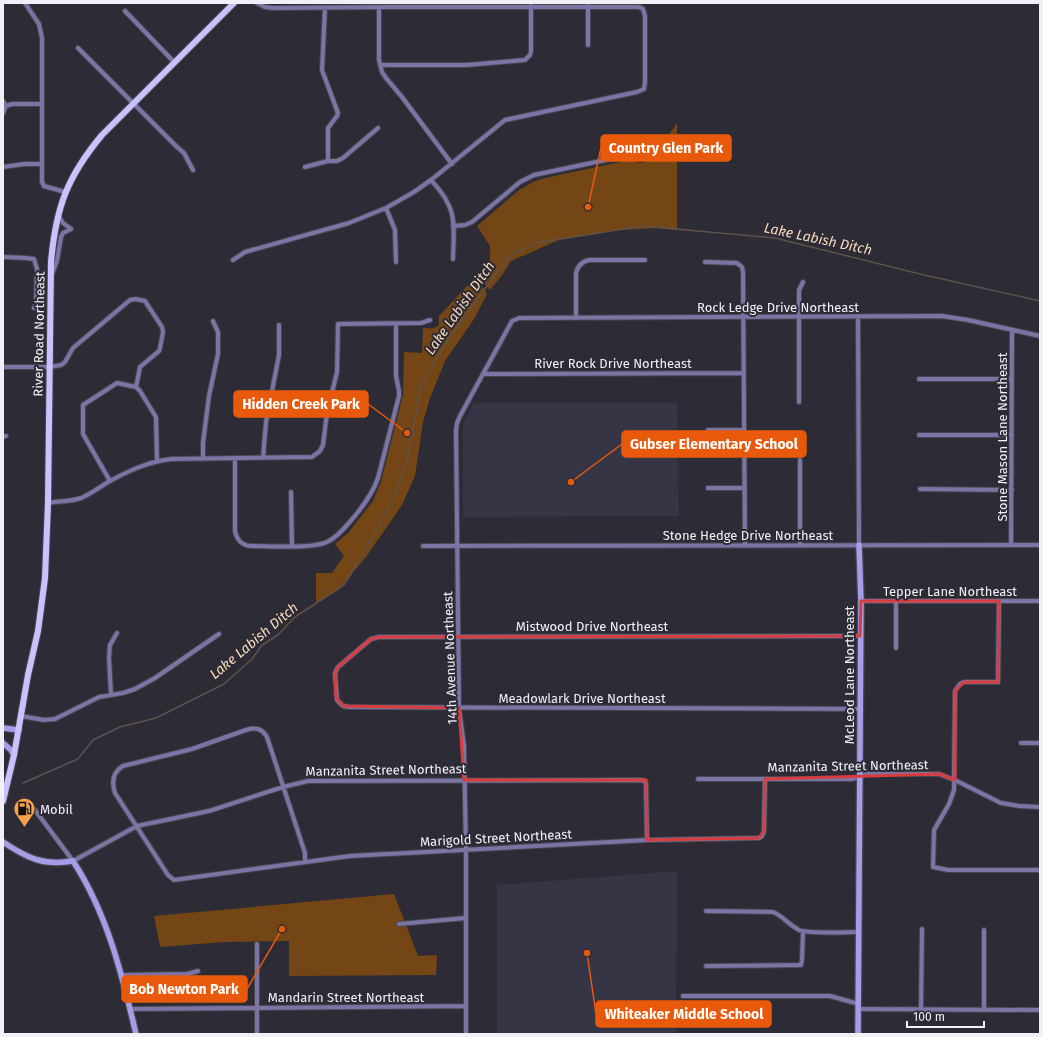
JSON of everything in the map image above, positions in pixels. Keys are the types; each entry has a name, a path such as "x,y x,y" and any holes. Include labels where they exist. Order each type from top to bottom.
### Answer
{"main road":[{"name":"River Road Northeast","path":"3,802 14,755 38,631 45,578 48,503 50,279 52,250 58,214 65,192 73,175 91,148 133,102 234,3"}],"street":[{"path":"26,3 36,18 41,32 43,184 44,186 65,192"},
{"path":"233,260 245,252 349,222 386,208 432,180 506,120 637,92 645,87 645,16 643,9 639,7 531,6 273,8 257,3"},
{"path":"380,65 467,65 525,60 530,55 531,51 531,6"},
{"path":"588,6 588,45"},
{"path":"325,8 325,35 323,43 322,70 338,113 328,128 328,161"},
{"path":"379,8 380,65 382,72 452,164"},
{"path":"125,11 174,62"},
{"path":"78,48 184,153 193,170"},
{"path":"3,101 6,106"},
{"path":"3,113 6,106 12,104 42,104"},
{"path":"305,167 328,161 337,161 343,158 378,128"},
{"path":"454,226 466,225 472,222 520,182 534,175 639,152"},
{"path":"3,167 19,164 42,164"},
{"path":"432,180 449,203 452,211 454,226 453,259"},
{"path":"386,208 395,230 396,262"},
{"path":"50,279 57,261 61,237 63,233 71,229 63,224 58,214"},
{"path":"3,257 34,259 37,269 36,304 34,308"},
{"path":"576,318 576,273 577,268 582,263 590,260 645,260"},
{"path":"706,262 734,262 740,264 743,272 745,545"},
{"path":"800,402 799,290 803,282"},
{"path":"3,367 55,367 65,362 73,348 130,300 136,299 145,301 162,327 163,332 159,351 140,367 136,387"},
{"name":"Rock Ledge Drive Northeast","path":"513,319 858,316 953,317 1040,336"},
{"name":"McLeod Lane Northeast","path":"858,316 860,601 858,1034"},
{"name":"14th Avenue Northeast","path":"466,1034 466,850 463,732 459,708 457,426 460,416 513,319"},
{"path":"48,503 69,501 80,498 135,468 158,461 312,457 323,445 327,413 338,367 338,324 421,324 430,320"},
{"path":"203,459 203,444 209,396 218,354 218,332 213,321"},
{"path":"235,459 235,531 239,542 247,546 312,546 327,542 340,532 366,502 373,491 378,478 400,391 396,376 396,324"},
{"path":"264,458 266,422 279,355 279,325"},
{"name":"Stone Mason Lane Northeast","path":"1011,545 1012,330"},
{"name":"River Rock Drive Northeast","path":"483,374 744,373"},
{"path":"919,379 1012,379"},
{"path":"110,481 83,434 83,405 117,382 136,387 156,417 158,461"},
{"path":"708,430 744,430"},
{"path":"919,435 1012,435"},
{"path":"800,460 800,545"},
{"path":"708,488 745,488"},
{"path":"920,490 1012,490"},
{"path":"291,492 292,546"},
{"name":"Stone Hedge Drive Northeast","path":"423,546 1040,545"},
{"name":"Tepper Lane Northeast","path":"860,601 1040,601"},
{"path":"896,601 896,648"},
{"path":"999,601 998,682 964,682 960,684 956,690 955,780 951,798 934,830 933,867 948,870 1040,870"},
{"path":"111,694 109,658 110,644 117,633"},
{"path":"21,716 44,720 55,719 92,700 111,694 129,691 143,684 219,634"},
{"name":"Mistwood Drive Northeast","path":"336,670 374,637 860,636"},
{"name":"Meadowlark Drive Northeast","path":"336,670 336,696 340,704 344,706 459,708 860,709"},
{"path":"3,728 18,730"},
{"path":"137,826 115,793 112,780 118,769 123,766 192,750 250,729 259,729 263,731 267,737 305,853 305,861"},
{"path":"3,743 14,755"},
{"path":"1021,743 1040,743"},
{"name":"Manzanita Street Northeast","path":"698,778 852,779 866,774 939,774 955,780 1001,803 1040,807"},
{"name":"Marigold Street Northeast","path":"137,826 168,875 174,880 343,857 647,840 756,838 762,836 764,831 765,779"},
{"name":"Manzanita Street Northeast","path":"3,842 40,862 54,863 73,861 137,826 209,811 283,787 315,780 645,781 647,791 647,840"},
{"path":"23,800 32,806 73,861 96,905 110,937 122,975 136,1034"},
{"path":"706,911 773,912 783,917 790,924 803,932 859,932"},
{"path":"400,924 466,918"},
{"path":"921,1010 922,929"},
{"path":"984,930 984,1010"},
{"path":"706,966 801,966 803,932"},
{"path":"257,944 257,1034"},
{"path":"122,975 187,974 198,971"},
{"path":"683,996 830,996 859,1007 921,1010 1040,1010"},
{"name":"Mandarin Street Northeast","path":"130,1008 466,1006"}],"highlighted area":[{"path":"861,601 999,601 998,682 964,682 955,691 955,780 939,774 765,779 764,831 759,838 647,840 646,780 464,780 459,708 343,706 336,697 335,673 339,666 371,639 379,637 860,636"}],"shaded area":[{"path":"677,123 677,230 659,228 619,230 561,239 511,261 490,290 484,283 490,277 490,246 477,226 519,190 533,182 545,178 630,160 639,163 646,162 652,155 651,149 663,143"},
{"path":"468,285 481,285 487,294 474,319 445,361 430,398 423,422 415,476 402,505 366,557 337,591 316,602 316,573 332,573 344,556 335,544 348,533 373,501 381,482 403,395 404,352 422,353 423,328 437,327 439,325 439,316"},
{"path":"474,403 677,403 679,516 463,517 463,425"},
{"path":"677,871 676,1034 497,1034 497,885"},
{"path":"394,894 418,956 437,955 436,975 289,976 289,941 224,942 160,947 154,916"}],"waterway":[{"name":"Lake Labish Ditch","path":"23,783 78,759 93,740 120,727 156,718 224,684 252,659 262,645 278,635 295,617 344,585 393,499 406,465 421,387 443,347 508,257 536,243 642,226 775,238 920,274 1040,301"}],"place":[{"name":"Country Glen Park","path":"588,207"},
{"name":"Hidden Creek Park","path":"407,433"},
{"name":"Gubser Elementary School","path":"571,482"},
{"name":"Mobil","path":"24,828"},
{"name":"Bob Newton Park","path":"282,929"},
{"name":"Whiteaker Middle School","path":"587,953"}]}
